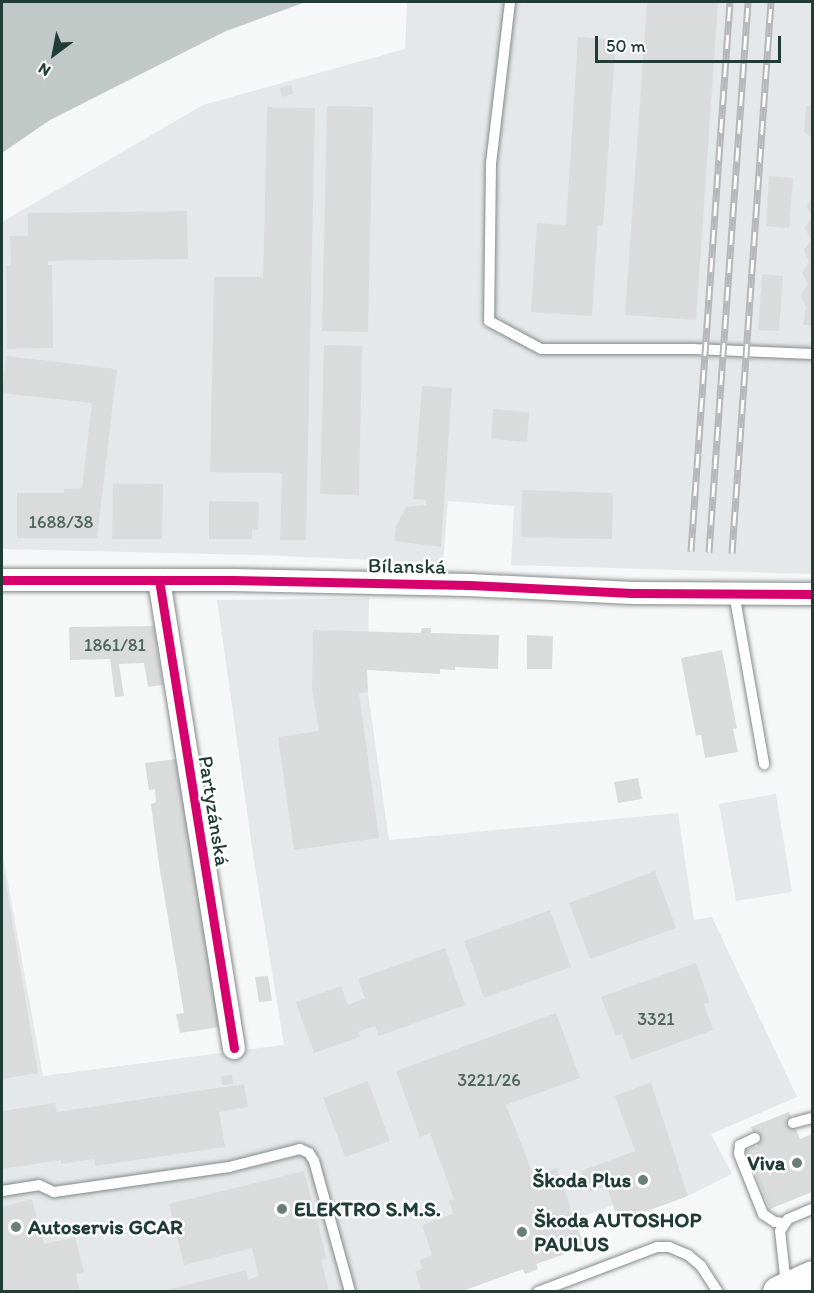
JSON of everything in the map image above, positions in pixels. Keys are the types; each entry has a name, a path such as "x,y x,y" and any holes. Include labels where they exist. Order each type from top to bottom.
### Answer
{"street":[{"name":"Bílanská","path":"2,580 159,580 813,594"},
{"name":"Partyzánská","path":"159,580 234,1048"}],"lane":[{"path":"510,2 491,163 489,321 541,349 693,349 813,354"},
{"path":"734,593 764,764"},
{"path":"793,1123 813,1118"},
{"path":"755,1138 740,1145 739,1154 763,1214 775,1222 783,1223 813,1209"},
{"path":"2,1191 39,1185 54,1192 229,1167 300,1149 309,1153 314,1161 350,1292"},
{"path":"783,1223 780,1231 793,1286"},
{"path":"538,1292 657,1246 669,1247 688,1255 701,1266 718,1292"}],"shaded area":[{"path":"2,2 306,2 226,31 50,120 2,153"},
{"path":"407,2 812,2 812,574 511,565 514,506 448,501 443,563 259,555 2,549 2,222 203,105 405,49"},
{"path":"369,598 367,686 389,840 678,813 694,920 712,917 797,1097 711,1134 732,1174 688,1196 619,1221 613,1205 575,1220 585,1247 536,1264 538,1269 525,1274 523,1269 460,1291 2,1291 2,850 43,1076 284,1045 254,861 217,600"},
{"path":"776,794 792,892 736,901 719,804"}],"building":[{"path":"647,2 718,2 696,320 625,315"},
{"path":"578,37 616,40 603,226 598,226 592,316 531,312 537,223 566,225"},
{"path":"291,85 293,94 282,97 280,88"},
{"path":"327,106 373,107 368,332 322,331"},
{"path":"806,106 812,106 812,138 804,131"},
{"path":"267,107 315,108 306,540 280,540 282,473 210,472 214,277 261,277 263,280"},
{"path":"769,176 793,178 789,228 766,226"},
{"path":"812,198 812,217 807,206"},
{"path":"187,211 188,259 48,261 48,265 52,265 53,348 7,349 6,266 11,266 10,236 28,236 28,213"},
{"path":"812,217 812,325 803,325 806,307 801,295 808,284 802,273 809,262 804,250 811,240 805,228"},
{"path":"762,274 783,276 779,331 758,330"},
{"path":"324,345 362,346 359,495 320,494"},
{"path":"6,356 117,369 97,538 17,538 17,493 64,493 64,489 82,488 92,403 2,393"},
{"path":"422,386 452,388 441,547 394,541 396,526 406,507 426,505 426,500 413,499"},
{"path":"493,409 529,412 527,442 491,439"},
{"path":"113,483 163,484 162,539 112,539"},
{"path":"522,490 613,493 612,539 521,537"},
{"path":"209,501 259,502 258,530 252,529 252,539 209,539"},
{"path":"154,626 163,685 148,687 144,663 119,664 124,696 115,697 110,659 70,660 69,627"},
{"path":"422,628 431,628 431,633 499,635 498,669 455,667 455,670 440,669 440,674 367,670 368,692 359,693 379,838 294,850 278,737 319,731 312,689 313,630 421,633"},
{"path":"527,635 553,636 552,669 527,669"},
{"path":"722,650 737,728 733,729 738,752 705,758 701,735 696,736 681,658"},
{"path":"176,759 220,1027 180,1033 176,1014 184,1013 151,804 156,802 155,789 149,790 145,763"},
{"path":"638,778 642,799 618,803 614,782"},
{"path":"655,871 676,928 590,959 569,903"},
{"path":"2,873 4,873 38,1073 2,1079"},
{"path":"550,910 571,967 484,998 464,941"},
{"path":"445,948 465,1005 379,1036 375,1026 358,1032 360,1037 314,1053 296,1002 341,986 348,1005 365,998 358,979"},
{"path":"696,963 710,1003 704,1004 713,1030 631,1060 622,1034 616,1036 601,997"},
{"path":"268,976 272,1001 259,1002 255,977"},
{"path":"556,1013 580,1078 506,1105 534,1176 557,1168 571,1209 569,1209 585,1247 536,1264 538,1269 525,1274 523,1269 460,1292 422,1292 415,1271 423,1269 420,1260 432,1255 422,1225 453,1214 449,1201 454,1199 430,1133 420,1137 396,1071"},
{"path":"232,1075 233,1084 222,1085 221,1076"},
{"path":"368,1081 390,1141 345,1157 323,1098"},
{"path":"651,1082 688,1196 619,1221 606,1186 589,1192 581,1171 635,1151 615,1096"},
{"path":"244,1084 248,1107 219,1112 225,1147 95,1166 94,1159 61,1164 61,1160 2,1169 2,1111 55,1103 57,1112"},
{"path":"789,1112 800,1139 812,1134 812,1192 770,1209 746,1150 758,1146 751,1127"},
{"path":"304,1171 327,1259 321,1260 329,1292 159,1292 246,1270 248,1280 259,1276 252,1248 184,1265 169,1204"},
{"path":"32,1199 44,1244 75,1237 84,1272 76,1274 80,1292 2,1292 2,1207"}],"railway":[{"path":"691,551 730,2"},
{"path":"709,552 748,2"},
{"path":"732,553 771,2"}],"cycle path":[{"path":"2,580 233,580 469,585 632,593 812,594"},
{"path":"159,580 234,1048"}],"place":[{"name":"Viva","path":"797,1163"},
{"name":"Škoda Plus","path":"643,1180"},
{"name":"ELEKTRO S.M.S.","path":"282,1209"},
{"name":"Autoservis GCAR","path":"16,1227"},
{"name":"Škoda AUTOSHOP PAULUS","path":"522,1232"}]}
